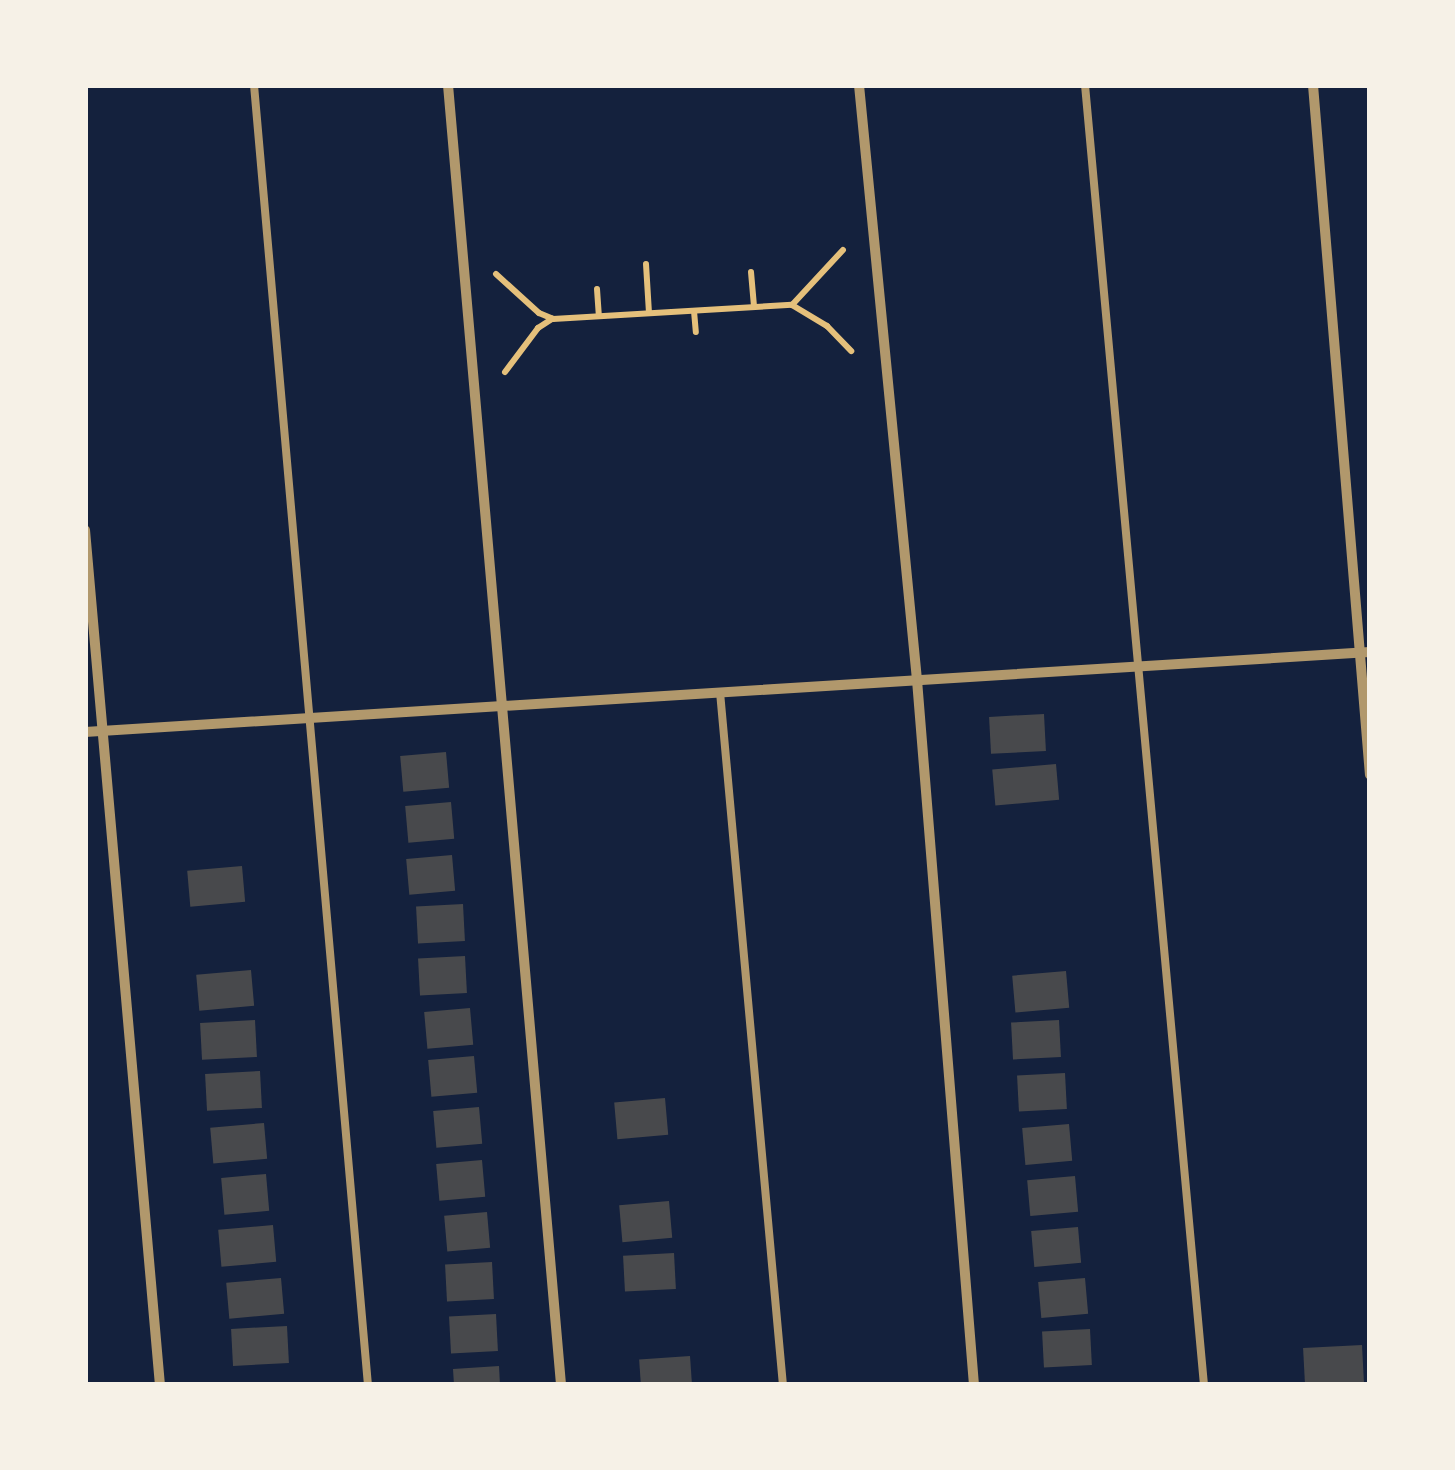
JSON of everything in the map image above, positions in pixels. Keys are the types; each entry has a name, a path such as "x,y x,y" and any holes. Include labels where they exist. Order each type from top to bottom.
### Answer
{"street":[{"path":"448,85 561,1385"},
{"path":"859,85 917,680 974,1385"},
{"path":"1314,85 1365,652 1370,775"},
{"path":"85,530 160,1385"},
{"path":"85,732 1365,652"}],"lane":[{"path":"254,85 368,1385"},
{"path":"1085,85 1204,1385"},
{"path":"720,692 783,1385"}],"path":[{"path":"792,305 812,289 843,250"},
{"path":"646,264 649,313"},
{"path":"751,272 754,307"},
{"path":"496,274 553,319"},
{"path":"598,289 599,316"},
{"path":"505,372 538,328 553,319 599,316 792,305 827,326 852,351"},
{"path":"694,311 696,332"}],"building":[{"path":"1044,714 1046,751 991,754 989,717"},
{"path":"446,752 449,788 403,792 400,756"},
{"path":"1056,764 1059,800 995,805 992,770"},
{"path":"451,802 454,839 408,843 405,806"},
{"path":"452,855 455,891 409,895 406,859"},
{"path":"242,866 245,902 190,907 187,871"},
{"path":"463,904 465,941 418,943 416,906"},
{"path":"465,956 467,993 420,995 418,958"},
{"path":"251,970 254,1006 199,1011 196,975"},
{"path":"1066,971 1069,1008 1015,1013 1012,976"},
{"path":"470,1008 473,1045 427,1049 424,1012"},
{"path":"255,1020 257,1057 202,1060 200,1023"},
{"path":"1059,1020 1061,1057 1013,1059 1011,1023"},
{"path":"474,1056 477,1093 431,1097 428,1060"},
{"path":"260,1071 262,1108 207,1111 205,1074"},
{"path":"1065,1073 1067,1109 1019,1111 1017,1076"},
{"path":"665,1098 668,1135 617,1139 614,1102"},
{"path":"479,1107 482,1144 436,1148 433,1111"},
{"path":"264,1123 267,1159 213,1164 210,1128"},
{"path":"1069,1124 1072,1161 1025,1165 1022,1128"},
{"path":"482,1160 485,1197 439,1201 436,1164"},
{"path":"266,1174 269,1211 224,1215 221,1178"},
{"path":"1075,1176 1078,1212 1030,1216 1027,1180"},
{"path":"669,1201 672,1238 622,1242 619,1205"},
{"path":"487,1212 490,1248 447,1252 444,1216"},
{"path":"273,1225 276,1262 221,1267 218,1230"},
{"path":"1078,1227 1081,1263 1034,1267 1031,1231"},
{"path":"674,1253 676,1289 625,1292 623,1256"},
{"path":"492,1262 494,1299 447,1301 445,1264"},
{"path":"281,1278 284,1314 229,1319 226,1283"},
{"path":"1085,1278 1088,1314 1041,1318 1038,1282"},
{"path":"496,1314 498,1351 451,1353 449,1316"},
{"path":"287,1326 289,1363 233,1366 231,1329"},
{"path":"1090,1329 1092,1365 1044,1367 1042,1332"},
{"path":"1362,1345 1364,1382 1305,1385 1303,1348"},
{"path":"690,1356 692,1385 641,1385 639,1360"},
{"path":"499,1366 500,1385 454,1385 453,1369"}]}
